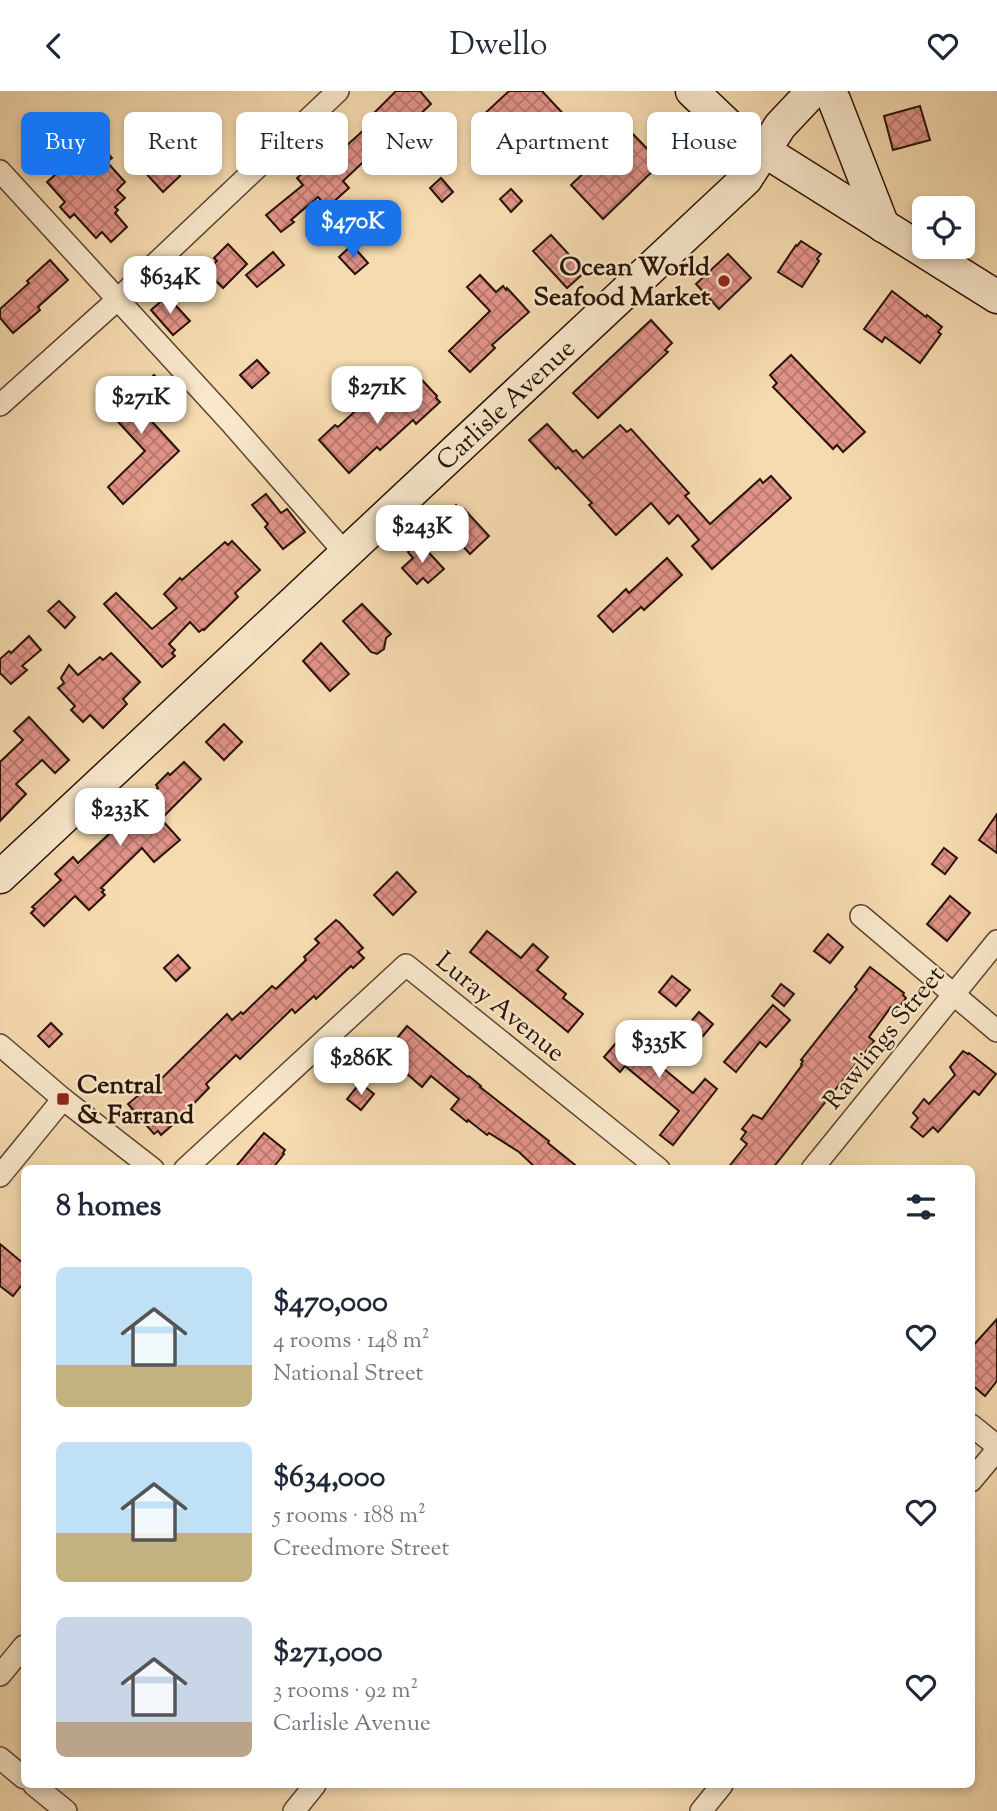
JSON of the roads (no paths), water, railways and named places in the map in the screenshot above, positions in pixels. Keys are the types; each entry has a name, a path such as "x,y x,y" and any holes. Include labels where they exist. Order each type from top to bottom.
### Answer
{"street":[{"path":"0,405 117,300 338,91"},
{"path":"692,91 735,132 997,297"},
{"name":"Carlisle Avenue","path":"0,877 746,180 780,126 813,91"},
{"path":"829,91 883,226"},
{"path":"0,171 346,554"},
{"path":"861,916 997,1031"},
{"name":"Rawlings Street","path":"815,1165 997,941"},
{"name":"Luray Avenue","path":"189,1165 407,965 654,1165"},
{"path":"0,1045 148,1165"},
{"path":"0,1176 63,1098"},
{"path":"975,1429 997,1448 975,1476"},
{"path":"0,1675 21,1650"},
{"path":"0,1758 21,1776"},
{"path":"38,1788 66,1811"},
{"path":"294,1811 313,1788"},
{"path":"701,1811 720,1788"}],"place":[{"name":"Ocean World Seafood Market","path":"724,281"},
{"name":"Central & Farrand","path":"63,1099"}]}
